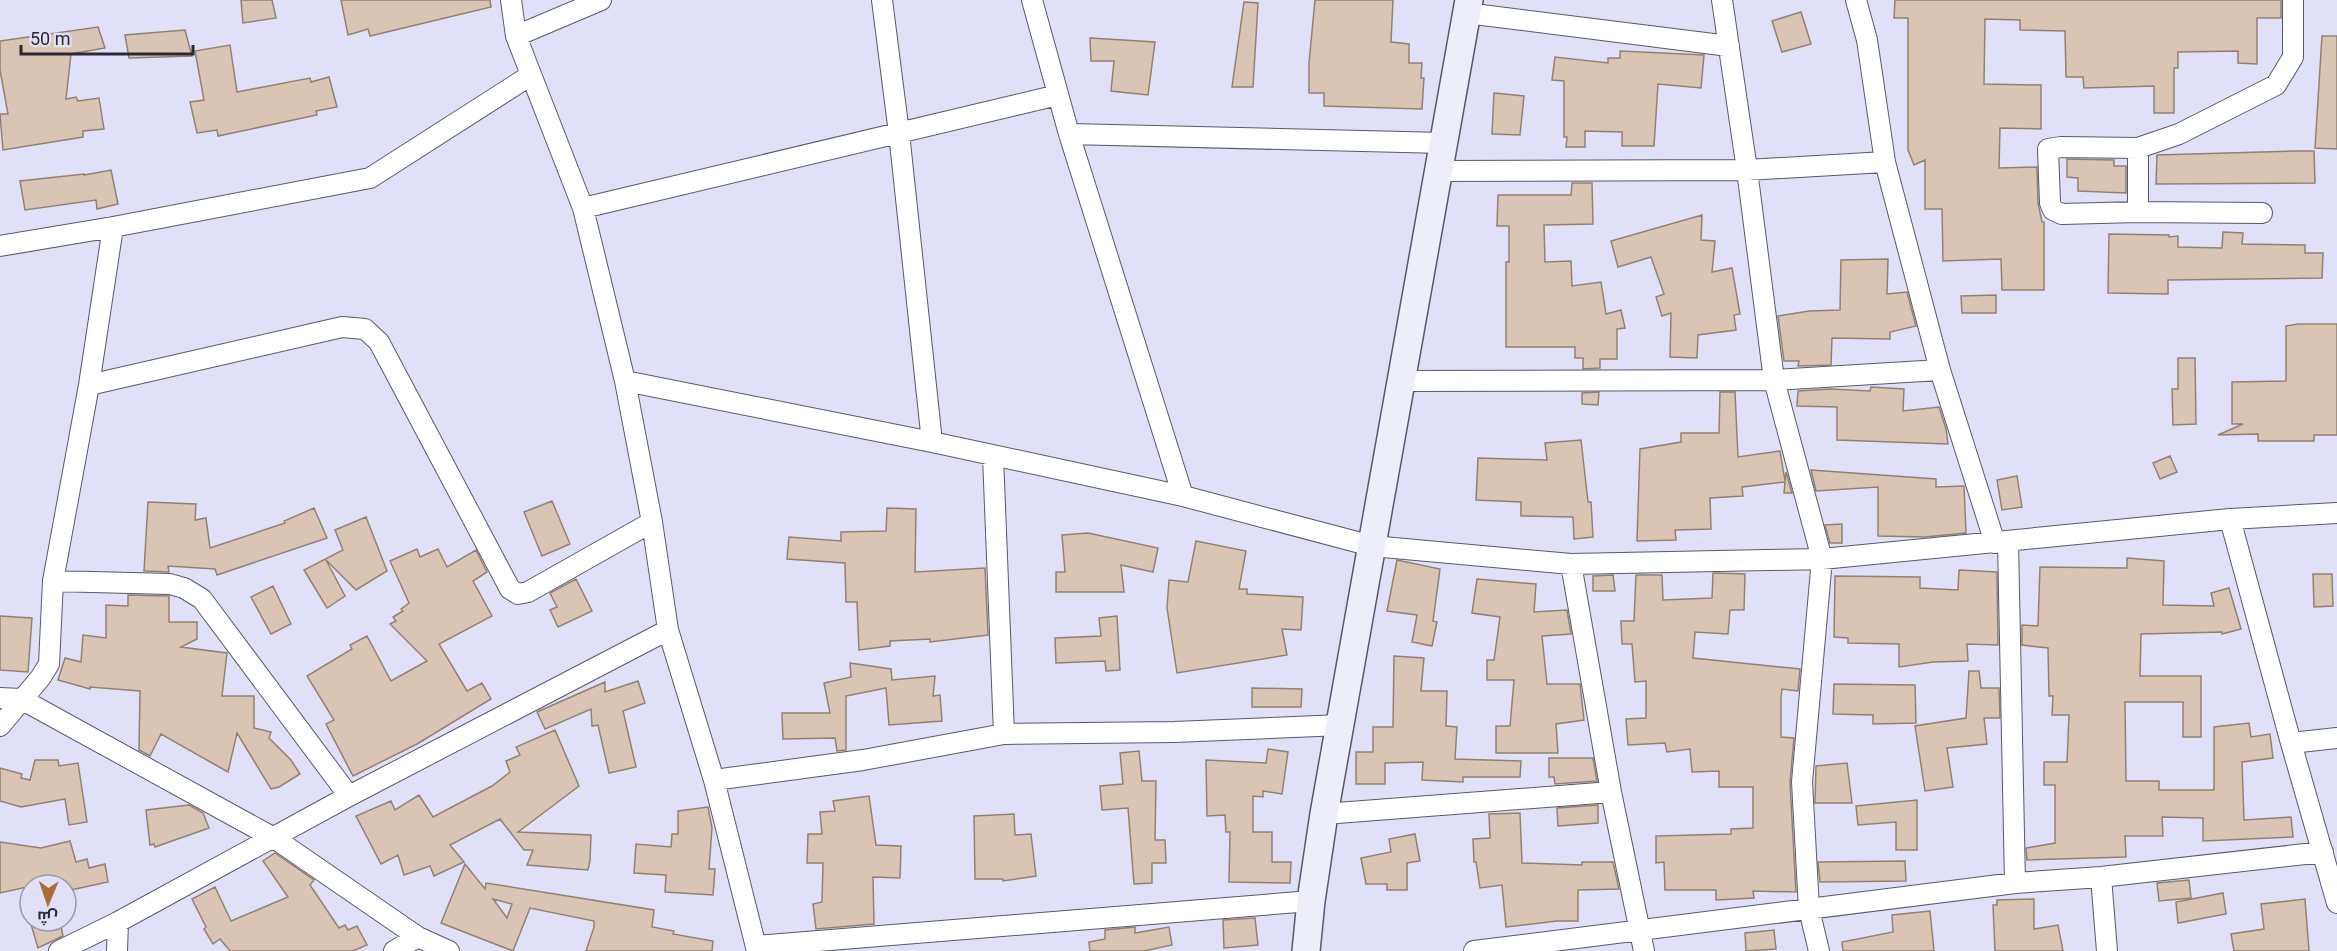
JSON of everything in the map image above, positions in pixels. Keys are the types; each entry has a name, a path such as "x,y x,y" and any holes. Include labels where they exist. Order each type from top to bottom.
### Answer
{"street":[{"path":"511,0 516,36 583,208 625,381 652,522 668,630 714,780 757,948 1311,902"},
{"path":"516,36 601,0"},
{"path":"882,0 900,133 932,442"},
{"path":"1032,0 1069,134 1183,496"},
{"path":"1722,0 1774,380 1822,559 1802,782 1809,909 1819,951"},
{"path":"1856,0 1866,40 1885,162 1940,370 2001,542 2015,883"},
{"path":"2262,213 2062,214 2054,210 2050,203 2048,149 2138,148 2179,134 2276,85 2293,57 2292,0"},
{"path":"1306,951 1324,814 1467,6 1729,46"},
{"path":"0,246 370,178 531,75"},
{"path":"583,208 1058,95"},
{"path":"1069,134 1444,143"},
{"path":"2138,148 2138,212"},
{"path":"1439,171 1747,170 1885,162"},
{"path":"0,726 49,664 53,581 113,227"},
{"path":"88,385 342,327 365,329 379,342 510,590 518,594 528,592 652,522"},
{"path":"1400,381 1774,380 1940,370"},
{"path":"625,381 932,442 1183,496 1372,546 1572,564 1822,559 2230,519 2337,513"},
{"path":"993,456 1004,734"},
{"path":"2230,519 2337,903"},
{"path":"1572,564 1611,792 1644,951"},
{"path":"53,581 170,584 184,588 202,599 349,796"},
{"path":"59,951 118,922 349,796 668,630"},
{"path":"0,698 21,699 274,838 434,946"},
{"path":"714,780 863,760 1004,734 1174,732 1341,725"},
{"path":"2291,743 2337,738"},
{"path":"1324,814 1611,792"},
{"path":"1474,951 2015,883 2101,877 2323,852"},
{"path":"2101,877 2107,951"},
{"path":"117,951 118,922"},
{"path":"394,951 434,946"}],"building":[{"path":"241,0 272,0 276,18 243,23"},
{"path":"341,0 490,0 491,7 370,36 368,29 348,35"},
{"path":"1315,0 1393,0 1391,42 1409,44 1409,63 1422,63 1421,78 1424,78 1422,109 1324,106 1324,93 1309,93 1309,63"},
{"path":"1895,0 2281,0 2281,18 2257,18 2257,64 2238,63 2238,51 2178,52 2178,68 2174,68 2174,113 2154,113 2154,86 2084,88 2083,77 2066,77 2065,31 2020,30 2020,20 1985,19 1984,84 2041,85 2041,129 2000,128 1999,168 2037,167 2038,203 2042,222 2044,222 2044,290 2002,290 2001,259 1943,261 1942,209 1925,209 1925,160 1914,165 1908,150 1908,18 1894,18"},
{"path":"1244,2 1258,3 1253,87 1232,87"},
{"path":"1801,12 1811,44 1782,52 1772,21"},
{"path":"98,27 105,48 71,54 66,99 76,97 78,101 99,98 104,129 83,131 83,137 3,150 0,114 8,114 0,70 0,41"},
{"path":"185,30 192,56 129,58 125,35"},
{"path":"2322,36 2337,36 2337,149 2315,148"},
{"path":"1090,38 1155,42 1148,95 1111,91 1114,61 1091,61"},
{"path":"230,45 237,92 310,78 311,82 329,77 337,107 316,111 317,115 218,136 217,130 197,133 190,102 204,100 195,51"},
{"path":"1620,51 1704,55 1701,88 1658,84 1654,146 1622,146 1622,132 1585,131 1585,147 1566,147 1564,81 1552,80 1555,57 1608,63 1608,58 1620,58"},
{"path":"1494,93 1524,96 1520,135 1492,134"},
{"path":"2314,151 2315,183 2156,184 2157,155"},
{"path":"2067,159 2114,160 2114,166 2126,166 2126,193 2078,191 2078,178 2067,177"},
{"path":"111,170 118,204 97,209 96,200 25,210 20,181"},
{"path":"1572,183 1592,183 1593,224 1544,225 1545,262 1571,261 1572,286 1601,282 1606,314 1621,310 1625,328 1617,329 1617,359 1600,359 1600,368 1583,369 1583,358 1575,358 1575,347 1506,347 1506,262 1509,262 1509,226 1497,226 1498,195 1571,195"},
{"path":"1702,215 1701,240 1715,241 1712,272 1732,268 1740,314 1734,315 1736,330 1698,335 1697,358 1670,357 1671,313 1662,316 1656,297 1664,294 1651,257 1618,267 1611,241"},
{"path":"2223,232 2243,233 2242,244 2305,245 2305,253 2323,253 2322,278 2168,280 2168,294 2108,293 2109,234 2178,236 2178,247 2222,248"},
{"path":"1888,259 1887,294 1907,292 1916,326 1890,332 1890,339 1832,338 1831,365 1798,366 1799,361 1784,361 1778,316 1809,311 1840,310 1841,260"},
{"path":"1996,295 1996,313 1962,313 1961,296"},
{"path":"2337,324 2337,435 2314,435 2314,441 2258,441 2258,434 2218,435 2243,424 2232,424 2232,382 2286,381 2286,326"},
{"path":"2178,358 2195,358 2196,424 2173,425 2172,389 2178,389"},
{"path":"1871,387 1904,389 1903,411 1939,407 1948,444 1837,440 1837,407 1797,406 1798,391 1830,389 1870,391"},
{"path":"1599,392 1598,405 1582,404 1582,393"},
{"path":"1720,392 1735,392 1738,457 1780,451 1785,481 1786,472 1792,493 1784,493 1785,482 1742,487 1743,496 1710,498 1711,529 1675,530 1676,540 1637,541 1640,449 1681,442 1681,433 1719,433"},
{"path":"1581,440 1588,502 1591,502 1593,537 1574,539 1573,517 1521,516 1521,502 1476,500 1478,458 1547,460 1545,443"},
{"path":"2170,456 2177,472 2160,479 2153,463"},
{"path":"1811,470 1936,479 1936,487 1964,486 1966,533 1925,537 1878,536 1878,487 1816,491"},
{"path":"2017,476 2022,507 2002,510 1997,480"},
{"path":"552,501 570,544 542,556 524,512"},
{"path":"148,502 196,504 195,520 206,518 210,548 285,523 284,521 314,508 327,538 217,575 215,569 168,566 169,572 144,571"},
{"path":"887,508 916,509 915,572 985,568 988,635 930,642 930,639 890,641 890,646 859,650 857,602 846,602 845,563 787,559 789,537 841,541 841,532 886,531"},
{"path":"366,517 387,571 356,590 326,560 345,596 327,608 304,570 343,550 335,530"},
{"path":"1842,524 1842,543 1830,543 1825,525"},
{"path":"1088,533 1158,548 1153,572 1121,565 1124,592 1056,592 1056,572 1065,572 1062,535"},
{"path":"1196,541 1246,551 1239,589 1247,589 1247,594 1303,597 1301,630 1282,629 1287,655 1177,673 1167,608 1169,580 1188,582"},
{"path":"417,549 420,557 438,549 447,567 476,550 487,572 473,581 492,616 439,644 467,691 482,683 491,699 417,744 353,776 326,724 334,720 307,676 352,649 350,645 367,636 391,681 427,661 390,624 396,621 393,617 403,611 401,609 409,603 390,561"},
{"path":"2127,558 2164,561 2163,605 2214,606 2211,593 2229,588 2241,629 2222,634 2222,632 2141,634 2140,676 2201,676 2201,737 2183,737 2183,702 2125,702 2126,781 2159,781 2159,790 2214,790 2214,727 2249,723 2251,737 2270,734 2273,758 2242,762 2244,820 2291,817 2293,837 2203,841 2203,818 2162,817 2163,836 2125,836 2126,857 2027,860 2026,848 2055,843 2055,785 2044,785 2044,762 2067,762 2069,715 2052,715 2053,696 2049,696 2048,648 2022,645 2022,625 2038,626 2040,567 2127,568"},
{"path":"1397,560 1440,569 1433,621 1437,622 1432,646 1412,642 1417,615 1387,611"},
{"path":"1959,570 1997,572 1998,645 1967,644 1968,661 1933,662 1899,667 1899,644 1848,643 1848,638 1834,637 1835,576 1920,577 1920,588 1958,590"},
{"path":"1713,573 1745,574 1744,610 1730,610 1728,634 1695,632 1693,658 1800,669 1798,691 1782,689 1781,697 1781,737 1794,738 1790,783 1796,892 1753,891 1754,898 1716,900 1716,890 1665,890 1664,862 1656,863 1656,836 1731,834 1731,829 1753,828 1753,787 1719,787 1719,771 1692,772 1690,749 1667,752 1665,743 1628,745 1626,719 1646,718 1646,681 1635,682 1632,644 1622,644 1621,621 1634,621 1636,575 1662,575 1663,600 1712,598"},
{"path":"2313,574 2332,574 2333,606 2314,607"},
{"path":"1613,575 1615,591 1593,591 1593,576"},
{"path":"576,579 592,611 558,627 550,610 557,607 550,593"},
{"path":"1477,579 1536,584 1534,612 1567,610 1571,634 1542,636 1547,684 1580,684 1584,720 1556,724 1558,753 1496,753 1496,726 1510,726 1514,680 1487,680 1487,660 1494,660 1500,617 1472,613"},
{"path":"273,586 291,624 271,634 251,597"},
{"path":"128,595 169,596 169,622 197,622 197,639 181,647 227,653 222,696 254,696 254,728 271,732 269,738 291,760 300,774 279,787 271,789 237,733 228,772 161,734 150,756 139,750 140,691 90,687 90,689 58,680 65,658 81,662 83,635 106,638 106,605 128,606"},
{"path":"0,616 32,618 28,672 0,670"},
{"path":"1117,616 1120,670 1106,671 1105,661 1056,663 1055,638 1101,636 1099,618"},
{"path":"1394,656 1424,658 1421,691 1447,691 1446,726 1457,727 1455,759 1521,761 1520,777 1463,777 1463,782 1422,780 1423,762 1385,763 1385,784 1356,784 1356,752 1373,752 1373,727 1393,727"},
{"path":"850,663 891,669 892,680 935,676 933,696 940,695 942,721 889,725 886,688 846,696 846,750 837,751 835,738 783,739 782,713 830,713 824,683 851,677"},
{"path":"1969,671 1979,671 1981,688 1999,688 2000,718 1984,718 1987,744 1947,748 1953,787 1925,791 1915,726 1966,718"},
{"path":"638,681 645,703 623,711 636,767 609,773 598,725 592,726 591,709 545,729 537,712 605,682 605,692"},
{"path":"1834,684 1915,685 1916,723 1873,724 1873,715 1833,714"},
{"path":"1252,688 1302,689 1301,707 1252,707"},
{"path":"555,730 579,786 518,832 591,835 588,870 527,865 533,850 524,850 500,819 450,845 464,862 434,876 430,866 404,875 398,855 381,864 356,816 391,801 395,810 419,795 433,817 492,786 510,772 506,761 520,755 516,747"},
{"path":"1268,749 1288,752 1282,794 1263,791 1263,797 1253,796 1253,832 1272,832 1272,862 1291,862 1290,883 1229,882 1230,832 1226,832 1225,815 1207,816 1206,760 1266,763"},
{"path":"1139,751 1142,781 1156,781 1155,840 1165,840 1166,863 1152,863 1152,883 1134,884 1128,808 1102,810 1100,786 1123,784 1120,753"},
{"path":"1549,758 1593,758 1597,781 1555,784 1554,777 1549,777"},
{"path":"35,760 58,760 59,766 78,763 87,822 69,825 65,799 21,807 0,801 0,768 22,774 21,778 30,780"},
{"path":"1847,763 1852,803 1815,803 1816,766"},
{"path":"869,796 876,845 901,846 900,878 873,877 874,924 816,929 813,904 822,902 823,863 807,863 808,834 822,834 820,812 835,811 833,801"},
{"path":"1917,800 1917,850 1896,850 1896,822 1858,825 1856,806"},
{"path":"189,805 203,813 209,828 155,847 154,844 150,845 146,810"},
{"path":"1598,805 1598,823 1558,826 1557,808"},
{"path":"708,807 712,828 709,869 715,869 713,895 665,892 666,875 634,873 636,844 671,847 672,834 678,834 678,811"},
{"path":"1520,813 1522,863 1582,865 1582,862 1613,862 1619,889 1578,890 1578,921 1506,927 1502,885 1480,888 1476,862 1474,862 1473,839 1490,838 1489,814"},
{"path":"1014,814 1015,835 1031,834 1036,876 1003,881 1003,879 975,879 974,816"},
{"path":"1415,834 1420,861 1407,863 1407,890 1387,890 1387,884 1366,884 1361,858 1391,852 1389,839"},
{"path":"70,841 76,862 87,859 89,868 105,864 108,882 78,888 78,873 18,873 18,889 0,893 0,842 41,848"},
{"path":"275,853 314,880 310,885 339,928 345,925 348,930 357,926 367,945 353,951 230,951 220,939 213,944 204,929 206,927 192,899 215,887 231,921 288,897 263,861"},
{"path":"1905,861 1906,881 1820,882 1818,862"},
{"path":"465,864 485,889 486,883 654,910 652,927 674,931 673,934 713,941 712,951 586,951 594,921 530,908 513,951 441,923","holes":["493,899 512,904 507,918"]},
{"path":"2189,880 2191,898 2159,901 2157,883"},
{"path":"2223,893 2226,914 2178,923 2176,902"},
{"path":"2034,899 2034,929 2058,925 2063,951 1995,951 1993,905 1997,905 1997,900"},
{"path":"2305,899 2309,951 2234,951 2231,934 2264,929 2261,904"},
{"path":"1930,911 1934,951 1843,951 1842,942 1893,932 1892,915"},
{"path":"1255,918 1258,945 1224,948 1223,920"},
{"path":"1135,927 1135,933 1169,927 1172,945 1144,951 1090,951 1089,942 1105,939 1105,930"},
{"path":"1774,930 1776,949 1746,951 1745,933"},
{"path":"34,933 62,933 63,936 38,948"}]}
